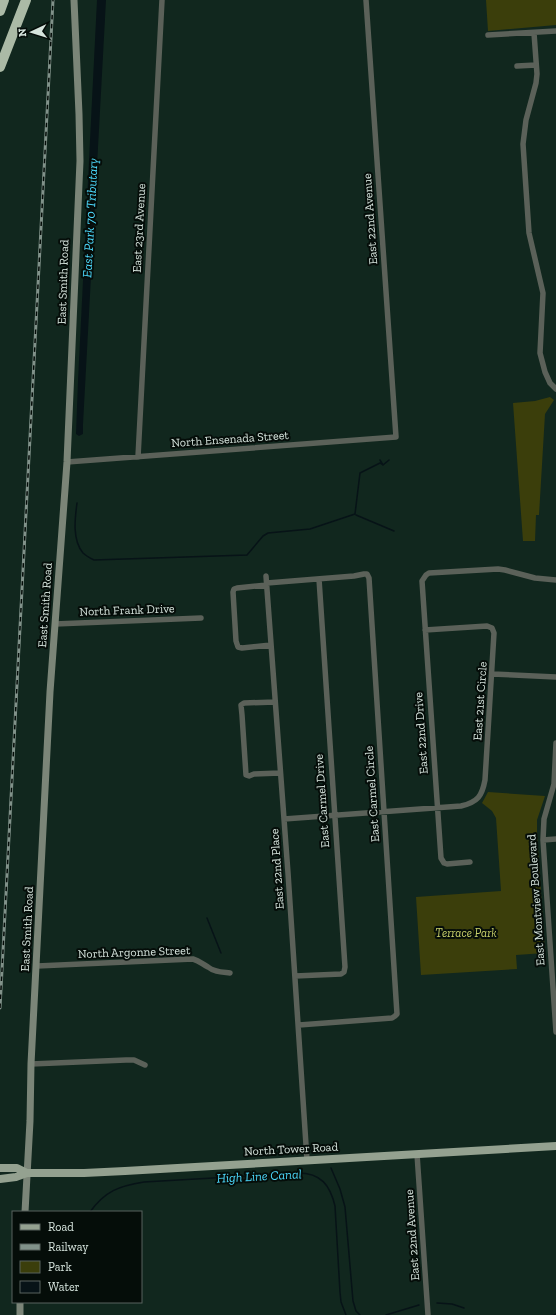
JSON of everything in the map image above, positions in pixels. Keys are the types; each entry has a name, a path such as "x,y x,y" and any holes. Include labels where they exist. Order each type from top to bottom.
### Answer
{"highway":[{"path":"0,11 4,0"},
{"path":"0,67 26,0"}],"main road":[{"name":"North Tower Road","path":"0,1168 17,1168 27,1172 98,1172 556,1146"},
{"name":"North Tower Road","path":"0,1179 16,1178 27,1172"}],"street":[{"name":"East Smith Road","path":"25,1211 36,966 55,624 67,462 80,161 74,0"},
{"name":"East 23rd Avenue","path":"138,457 162,0"},
{"name":"East 22nd Avenue","path":"366,0 396,437"},
{"path":"488,35 556,31"},
{"path":"534,33 537,74 526,120 523,144 529,233 542,293 540,354 550,383 556,389"},
{"path":"518,66 536,64"},
{"name":"North Ensenada Street","path":"67,462 396,437"},
{"name":"East 22nd Drive","path":"470,862 447,864 442,861 441,858 422,581 426,575 432,573 498,569 535,578 556,580"},
{"name":"East Carmel Circle","path":"271,645 238,648 236,641 233,595 234,589 267,584 367,574 369,578 397,1014 394,1018 299,1025"},
{"name":"East 22nd Place","path":"266,576 299,1025 307,1160"},
{"name":"East Carmel Drive","path":"295,976 341,974 344,972 345,967 318,579"},
{"name":"North Frank Drive","path":"55,624 201,618"},
{"name":"East 21st Circle","path":"284,819 468,804 478,799 482,793 485,780 494,633 492,628 487,626 425,630"},
{"path":"492,674 556,677"},
{"path":"275,702 244,703 241,705 240,709 246,775 250,776 254,774 280,773"},
{"name":"East Montview Boulevard","path":"556,743 555,774 552,794 544,820 543,840 556,1032"},
{"path":"543,840 556,839"},
{"path":"548,912 556,912"},
{"name":"North Argonne Street","path":"36,966 194,959 213,970 230,973"},
{"path":"31,1064 134,1060 145,1065"},
{"name":"East 22nd Avenue","path":"417,1154 428,1315"},
{"path":"20,1303 20,1315"}],"green space":[{"path":"486,0 556,0 556,25 488,31"},
{"path":"550,397 554,400 545,414 539,515 536,515 535,541 523,541 513,403 535,401"},
{"name":"Terrace Park","path":"488,792 545,796 537,820 537,833 545,953 516,955 517,969 421,975 416,897 501,891 496,818 492,811 482,803"}],"water":[{"name":"East Park 70 Tributary","path":"97,0 106,0 83,434 79,436 76,434 78,381"}],"waterway":[{"path":"380,460 383,465"},
{"path":"77,503 75,529 77,542 83,553 94,560 247,555 263,536 268,533 310,529 355,514 360,473 380,463 383,465 389,460"},
{"path":"356,515 394,531"},
{"path":"207,918 221,953"},
{"path":"331,1168 340,1189 345,1207 353,1301 356,1311 360,1315"},
{"name":"High Line Canal","path":"91,1211 107,1194 127,1185 144,1182 298,1173 313,1175 327,1186 335,1206 341,1302 346,1315"},
{"path":"437,1303 452,1304 464,1308"},
{"path":"386,1315 419,1305"}],"railway":[{"path":"0,1008 53,0"}]}
